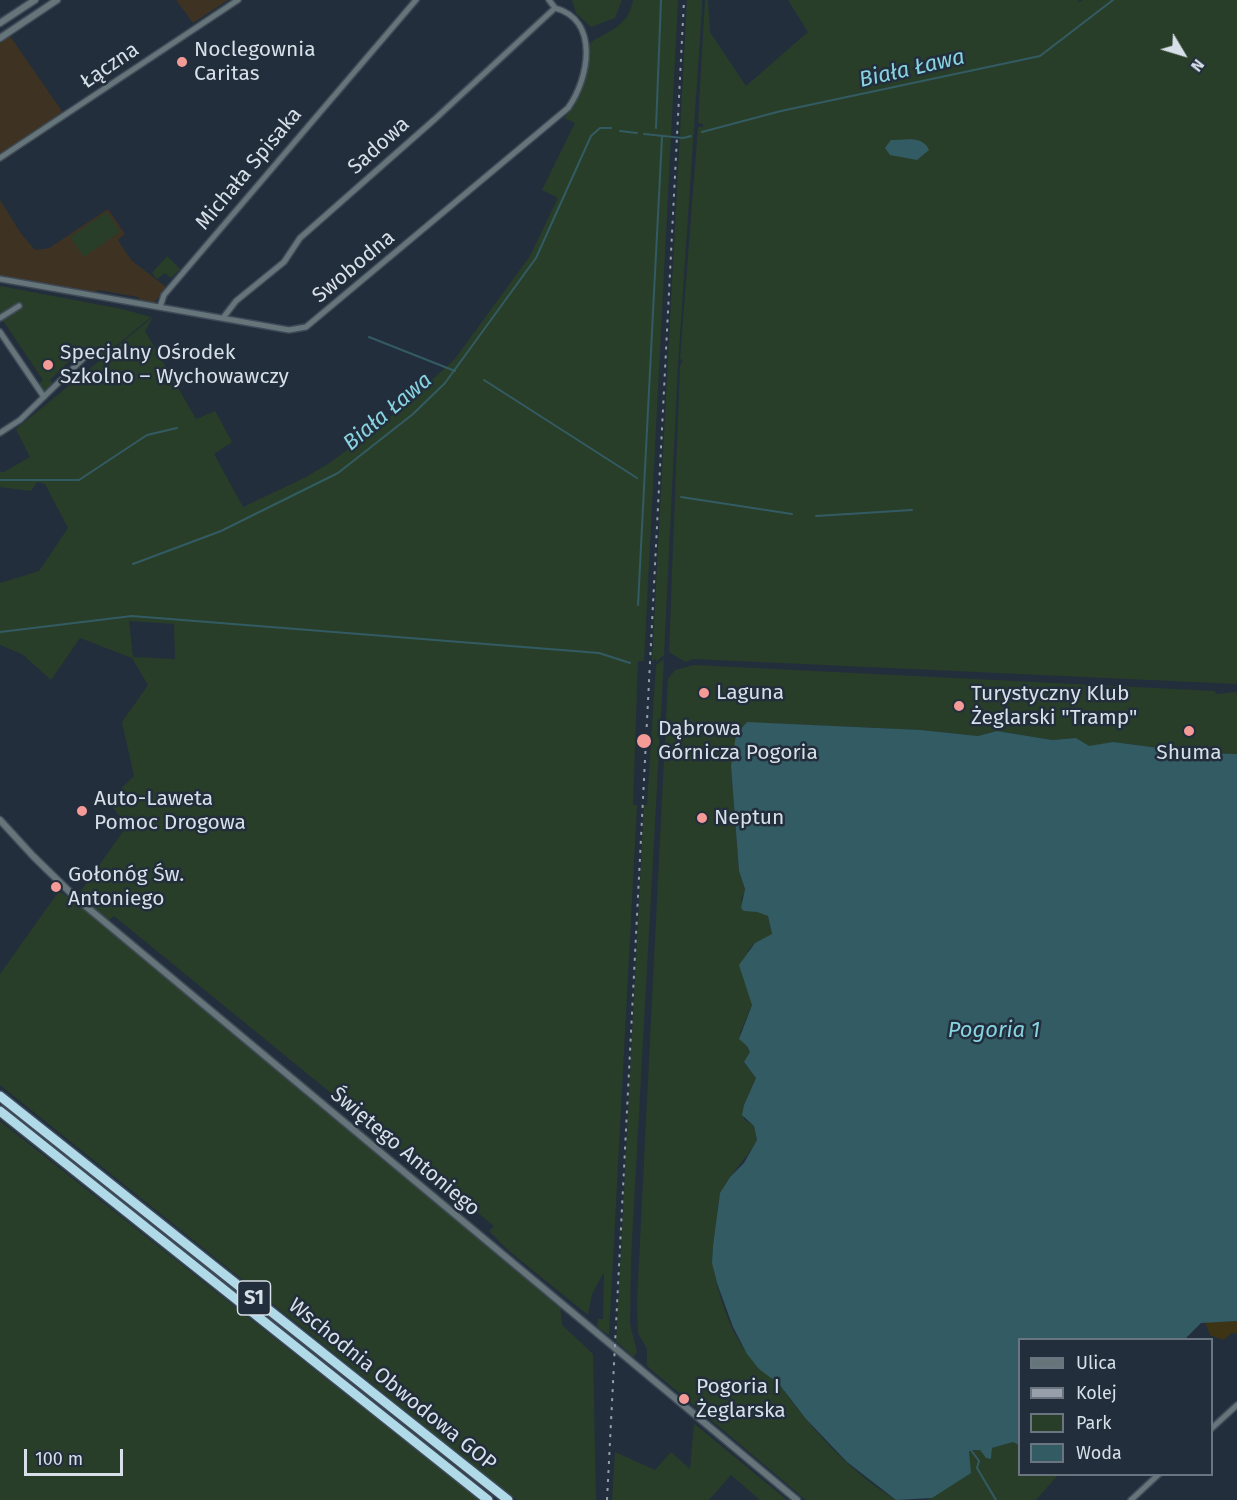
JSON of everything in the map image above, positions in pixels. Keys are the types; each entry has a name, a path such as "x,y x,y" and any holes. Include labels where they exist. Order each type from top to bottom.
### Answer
{"highway":[{"name":"Wschodnia Obwodowa GOP","path":"0,1096 508,1500"},
{"name":"Wschodnia Obwodowa GOP","path":"0,1111 488,1500"}],"street":[{"path":"0,23 35,0"},
{"path":"0,38 57,0"},
{"name":"Łączna","path":"0,158 238,0"},
{"name":"Michała Spisaka","path":"160,307 165,294 190,263 416,0"},
{"path":"549,0 555,8"},
{"name":"Swobodna","path":"0,279 289,330 308,327 563,113 576,93 586,49 581,25 570,14 555,8"},
{"name":"Sadowa","path":"223,318 236,301 284,262 300,238 439,116 555,8"},
{"path":"0,318 19,306"},
{"path":"0,332 44,397"},
{"path":"0,433 20,420 90,352"},
{"name":"Świętego Antoniego","path":"0,820 42,866 76,898 797,1500"},
{"path":"1213,1427 1237,1405"},
{"path":"1131,1500 1157,1476"}],"shaded area":[{"path":"176,0 228,0 193,23"},
{"path":"10,36 66,117 0,163 0,42"},
{"path":"0,200 20,232 35,250 49,248 108,209 125,234 118,240 131,260 166,287 154,303 141,301 138,297 98,290 94,293 0,276"}],"green space":[{"path":"572,0 622,0 615,18 591,27 576,13"},
{"path":"633,0 678,0 644,661 638,661 633,805 637,805 609,1335 597,1327 598,1319 603,1319 604,1272 592,1294 588,1315 509,1251 489,1231 494,1226 114,916 109,920 78,895 127,826 108,801 134,776 122,722 148,685 132,658 80,638 51,680 22,654 0,645 0,583 39,571 68,528 45,484 37,482 31,491 0,487 0,472 30,457 16,429 153,317 145,331 196,419 215,411 232,442 214,454 243,507 306,477 331,462 388,419 454,360 530,256 558,198 542,190 575,123 564,118 575,105 591,42 618,26 631,8","holes":["129,621 174,624 175,659 133,657"]},
{"path":"687,0 702,0 702,8 678,365 664,655 656,662 656,658 652,661"},
{"path":"705,0 708,0 710,32 746,86 808,32 788,0 1078,0 1079,2 1083,0 1237,0 1237,684 693,659 685,662 669,652 680,366 683,360 680,359 698,127 703,127 703,124 698,123"},
{"path":"107,212 120,232 84,257 70,237"},
{"path":"167,256 180,269 171,278 165,273 157,279 152,273"},
{"name":"Specjalny Ośrodek Szkolno – Wychowawczy","path":"0,286 122,309 151,317 99,360 84,347 50,380 53,384 44,391 39,384 43,380 0,316"},
{"path":"664,659 631,1259 630,1324 637,1352 633,1357 616,1341 644,805 647,805 656,665"},
{"path":"694,665 1215,691 1216,694 1237,692 1237,754 1198,753 1113,742 1088,747 1076,738 1052,740 997,731 978,736 921,730 766,723 731,766 739,871 745,890 741,900 768,916 772,935 755,943 748,950 752,1005 740,1033 750,1052 744,1063 756,1078 744,1105 744,1119 754,1126 757,1140 720,1195 712,1253 715,1275 730,1323 747,1353 776,1381 805,1418 847,1463 896,1500 806,1500 647,1366 647,1349 638,1333 637,1302 668,679 675,670"},
{"path":"59,891 82,907 560,1306 562,1325 593,1354 596,1500 517,1500 0,1085 0,974"},
{"path":"0,1121 436,1466 479,1500 0,1500"},
{"path":"694,1424 787,1500 760,1500 731,1475 709,1500 612,1500 615,1452 655,1470 671,1452 690,1469"},
{"path":"1013,1442 1018,1444 1018,1476 1057,1476 1036,1500 926,1500 932,1498 971,1450 980,1450 986,1458 991,1458 992,1448"}],"sand":[{"path":"1237,1321 1237,1334 1232,1333 1223,1340 1210,1335 1205,1322"}],"water":[{"path":"891,140 918,140 929,150 917,160 890,155 885,148"},
{"name":"Pogoria 1","path":"747,722 921,730 978,736 997,731 1052,740 1076,738 1089,746 1113,742 1198,753 1237,754 1237,1321 1201,1323 1186,1338 1018,1338 1018,1444 1013,1442 992,1448 991,1459 986,1458 980,1450 971,1450 969,1452 971,1473 932,1498 896,1500 847,1462 806,1419 779,1384 759,1369 747,1354 733,1327 717,1283 712,1263 720,1193 730,1177 744,1163 757,1140 754,1126 742,1115 756,1078 744,1062 750,1052 739,1039 752,1005 739,965 755,943 772,934 768,916 744,911 741,908 745,889 739,871 731,766 736,735"}],"waterway":[{"path":"656,128 661,0"},
{"name":"Biała Ława","path":"702,132 781,111 1040,56 1113,0"},
{"name":"Biała Ława","path":"133,564 221,531 338,473 413,414 445,383 536,258 591,136 600,128 611,128"},
{"name":"Biała Ława","path":"620,131 637,133"},
{"name":"Biała Ława","path":"644,134 683,138 691,136"},
{"path":"638,605 662,137"},
{"path":"369,337 455,371"},
{"path":"484,380 637,478"},
{"path":"0,480 79,480 147,435 177,428"},
{"path":"681,497 792,514"},
{"path":"816,516 912,510"},
{"path":"0,632 132,616 599,653 630,663"},
{"path":"971,1450 979,1461 977,1468 996,1500"}],"railway":[{"path":"607,1500 684,0"}],"place":[{"name":"Noclegownia Caritas","path":"182,62"},
{"name":"Specjalny Ośrodek Szkolno – Wychowawczy","path":"48,365"},
{"name":"Laguna","path":"704,693"},
{"name":"Turystyczny Klub Żeglarski \"Tramp\"","path":"959,706"},
{"name":"Shuma","path":"1189,731"},
{"name":"Dąbrowa Górnicza Pogoria","path":"644,741"},
{"name":"Auto-Laweta Pomoc Drogowa","path":"82,811"},
{"name":"Neptun","path":"702,818"},
{"name":"Gołonóg Św. Antoniego","path":"56,887"},
{"name":"Pogoria I Żeglarska","path":"684,1399"}]}
